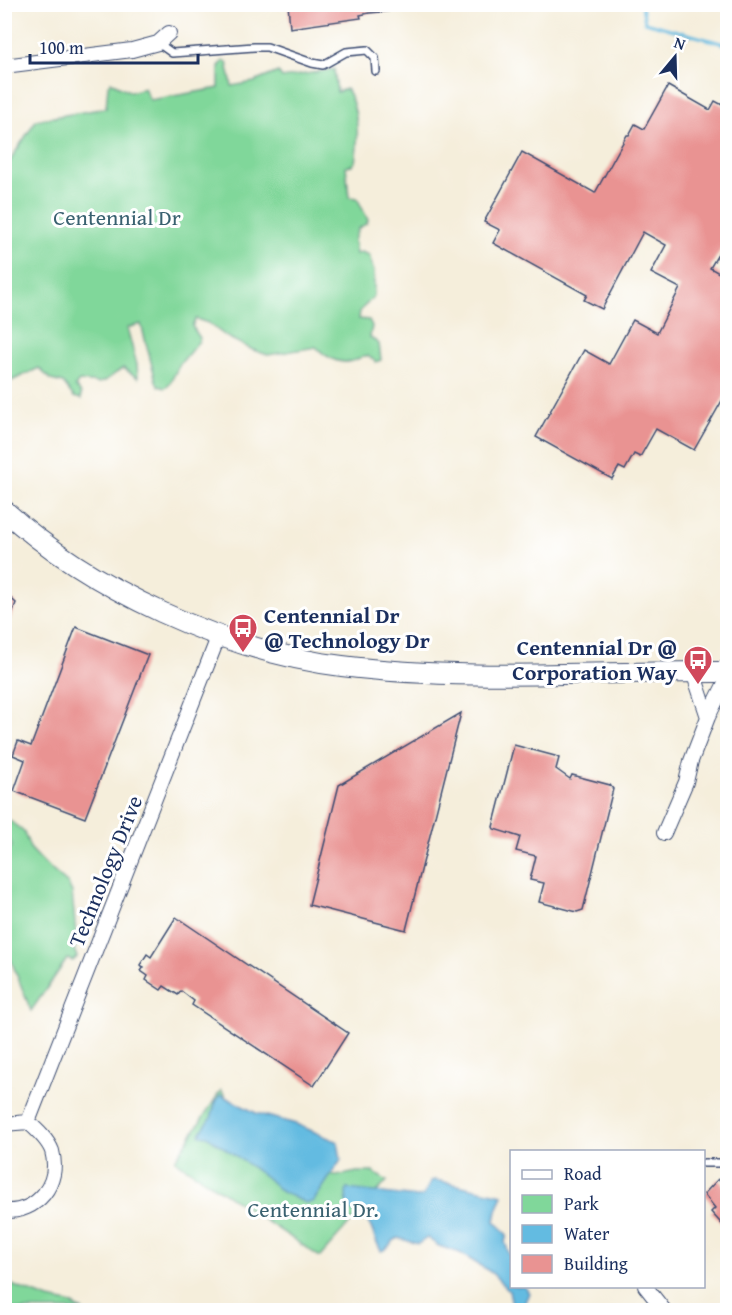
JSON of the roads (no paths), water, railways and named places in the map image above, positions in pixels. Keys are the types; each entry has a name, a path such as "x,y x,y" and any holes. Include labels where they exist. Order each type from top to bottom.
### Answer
{"street":[{"path":"4,66 106,54 158,43 170,33"},
{"path":"4,510 50,546 119,591 219,635 305,659 339,666 447,674 693,672 728,674 708,717 691,761 686,783 664,833"},
{"name":"Technology Drive","path":"28,1122 219,635"},
{"path":"693,672 708,717"},
{"path":"4,1124 28,1122 43,1136 52,1150 54,1170 49,1187 38,1203 16,1211 4,1210"},
{"path":"646,1288 655,1307"}],"lane":[{"path":"158,43 172,53 254,46 267,47 323,65 346,52 367,50 375,58 376,72"},
{"path":"705,1163 728,1163"}],"water":[{"path":"221,1095 256,1113 296,1124 338,1142 341,1160 313,1202 306,1203 282,1192 266,1177 207,1136 200,1135 211,1118"},
{"path":"431,1181 503,1195 495,1221 507,1235 505,1242 510,1257 510,1288 526,1288 529,1293 525,1302 526,1310 513,1310 509,1291 492,1273 460,1253 439,1246 427,1238 418,1244 398,1238 381,1251 367,1221 347,1208 347,1189 418,1197 423,1196"}],"waterway":[{"path":"642,6 645,22 728,45"}],"place":[{"name":"Centennial Dr @ Technology Dr","path":"243,654"},
{"name":"Centennial Dr @ Corporation Way","path":"698,686"}],"park label":[{"name":"Centennial Dr","path":"117,217"},
{"name":"Centennial Dr.","path":"313,1209"}]}
